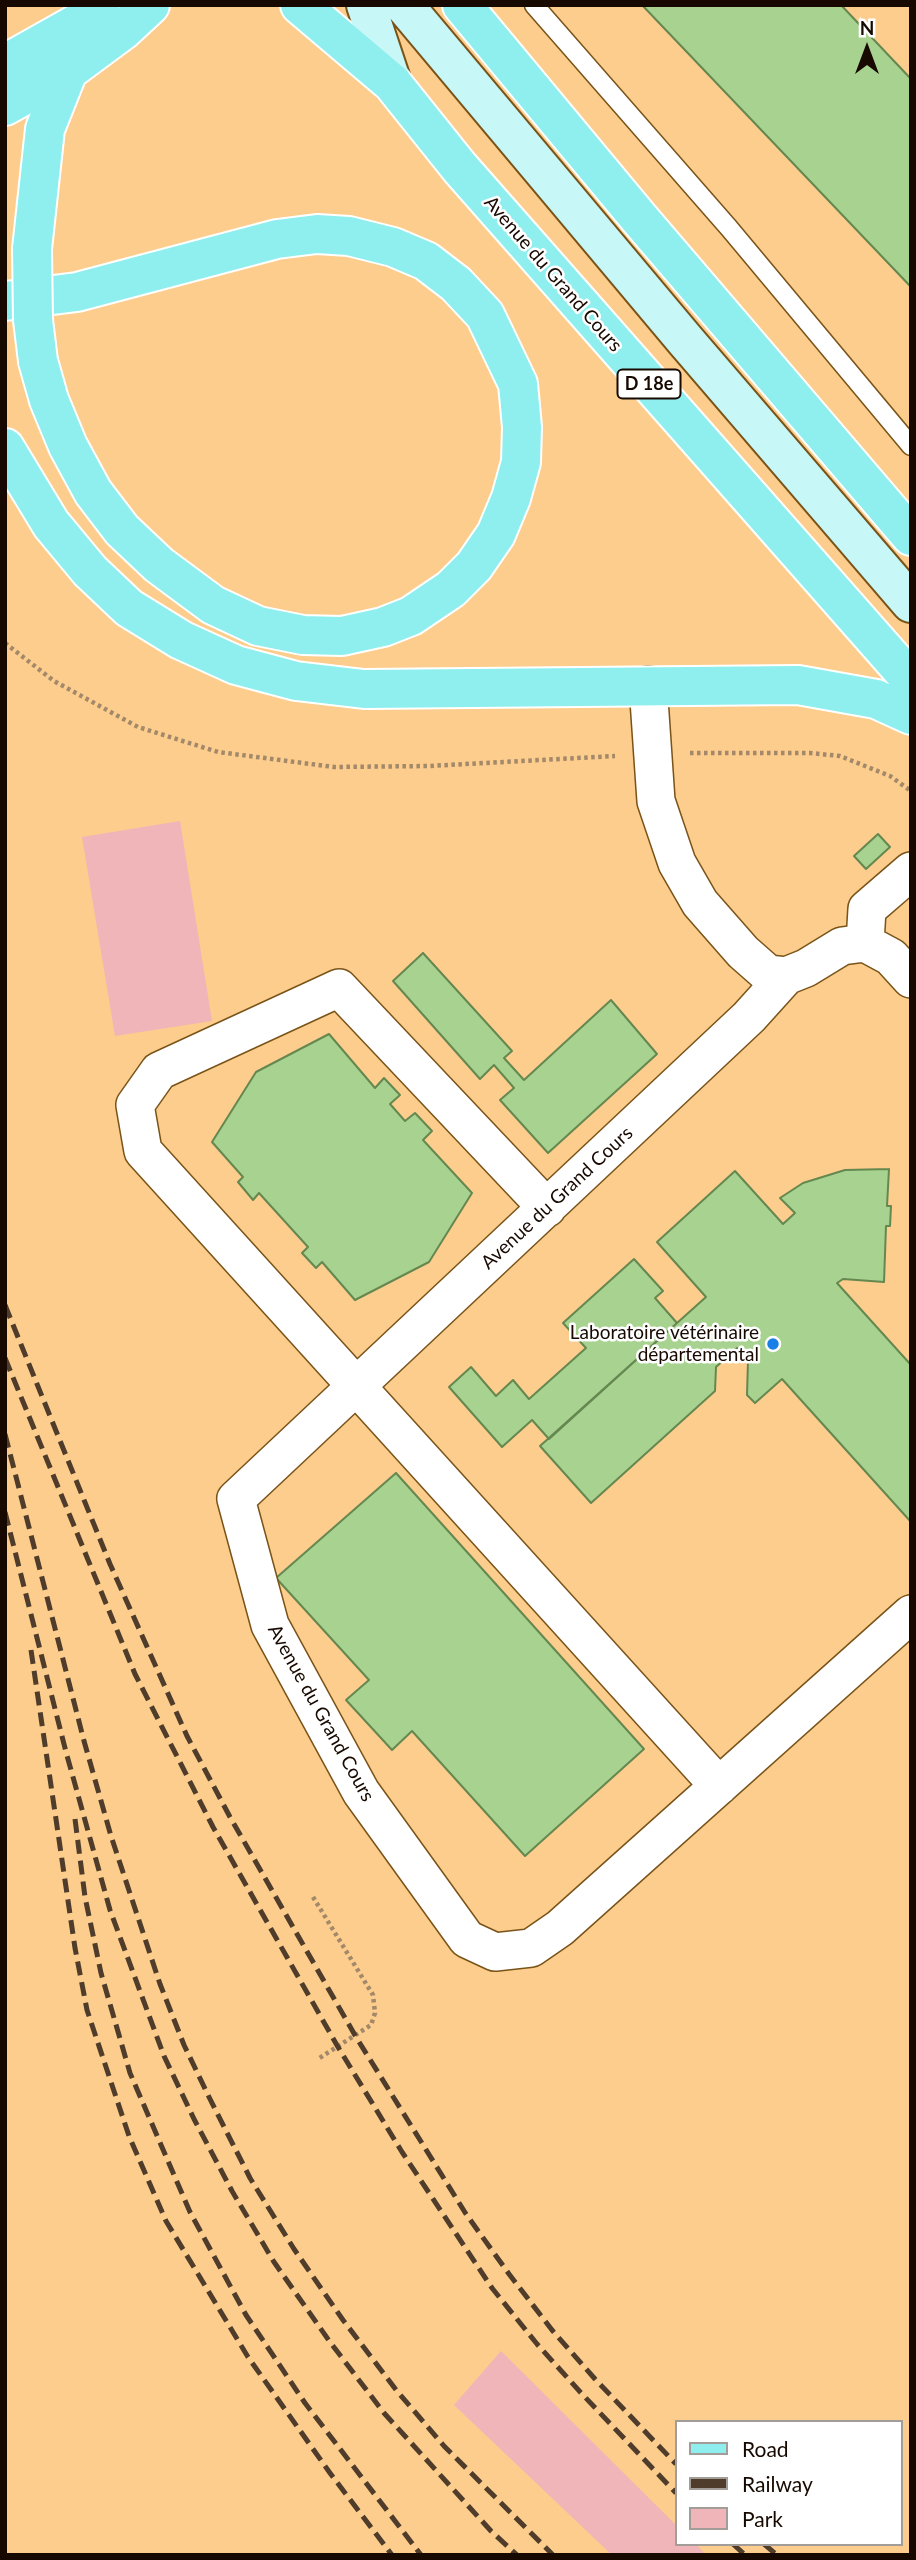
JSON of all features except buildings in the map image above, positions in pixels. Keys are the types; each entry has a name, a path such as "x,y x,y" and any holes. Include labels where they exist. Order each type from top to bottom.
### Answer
{"main road":[{"path":"5,64 85,19 100,5"},
{"path":"5,106 68,71 122,31 150,5"},
{"name":"D 18e","path":"300,5 392,83"},
{"name":"Avenue du Grand Cours","path":"366,5 392,83 497,210 911,680"},
{"name":"D 18e","path":"404,5 685,340 911,603"},
{"path":"463,5 639,218 911,536"},
{"path":"5,301 77,292 277,239 317,234 349,236 393,247 426,261 456,284 485,315 518,384 522,427 521,462 511,498 496,534 474,566 451,589 411,616 383,627 342,636 303,635 258,626 213,605 159,565 122,530 93,492 68,446 49,400 38,361 33,320 32,248 45,130 68,71"},
{"path":"5,447 51,524 90,571 129,608 181,640 236,665 296,681 364,689 798,685 876,699 911,715"}],"street":[{"path":"648,685 656,801 677,863 699,903 743,952 768,974 786,976"},
{"path":"911,871 867,909 864,943 891,957 911,979"},
{"name":"Avenue du Grand Cours","path":"864,943 842,946 806,968 786,976 749,1017 236,1499 270,1625 361,1792 467,1940 495,1952 531,1948 560,1928 911,1614"},
{"path":"547,1208 339,988 159,1071 135,1104 143,1151 719,1786"}],"lane":[{"path":"534,5 729,228 911,446"}],"path":[{"path":"5,643 54,681 138,727 218,751 334,767 429,766 625,755"},
{"path":"688,753 810,753 840,757 890,776 911,791"},
{"path":"313,1897 373,1995 375,2013 371,2025 318,2059"}],"shaded area":[{"path":"5,5 911,5 911,2555 5,2555"}],"green space":[{"path":"180,821 212,1021 115,1036 82,837"},
{"path":"501,2351 674,2523 674,2546 698,2546 706,2555 612,2555 454,2405"}],"railway":[{"path":"5,1305 110,1564 187,1736 230,1817 356,2037 466,2214 509,2274 552,2330 595,2379 674,2462"},
{"path":"5,1358 135,1674 213,1827 338,2047 402,2152 492,2288 537,2344 674,2491"},
{"path":"5,1434 111,1836 160,1984 184,2045 209,2097 250,2178 343,2320 397,2391 444,2446 553,2555"},
{"path":"5,1512 66,1752 110,1910 164,2056 194,2119 274,2262 330,2342 384,2413 491,2531 517,2555"},
{"path":"31,1650 75,1948 87,2010 129,2136 166,2221 248,2357 392,2555"},
{"path":"75,1819 85,1897 101,1973 130,2073 190,2212 246,2315 305,2403 421,2555"},
{"path":"735,2546 745,2555"},
{"path":"766,2546 777,2555"}],"place":[{"name":"Laboratoire vétérinaire départemental","path":"773,1344"}]}
